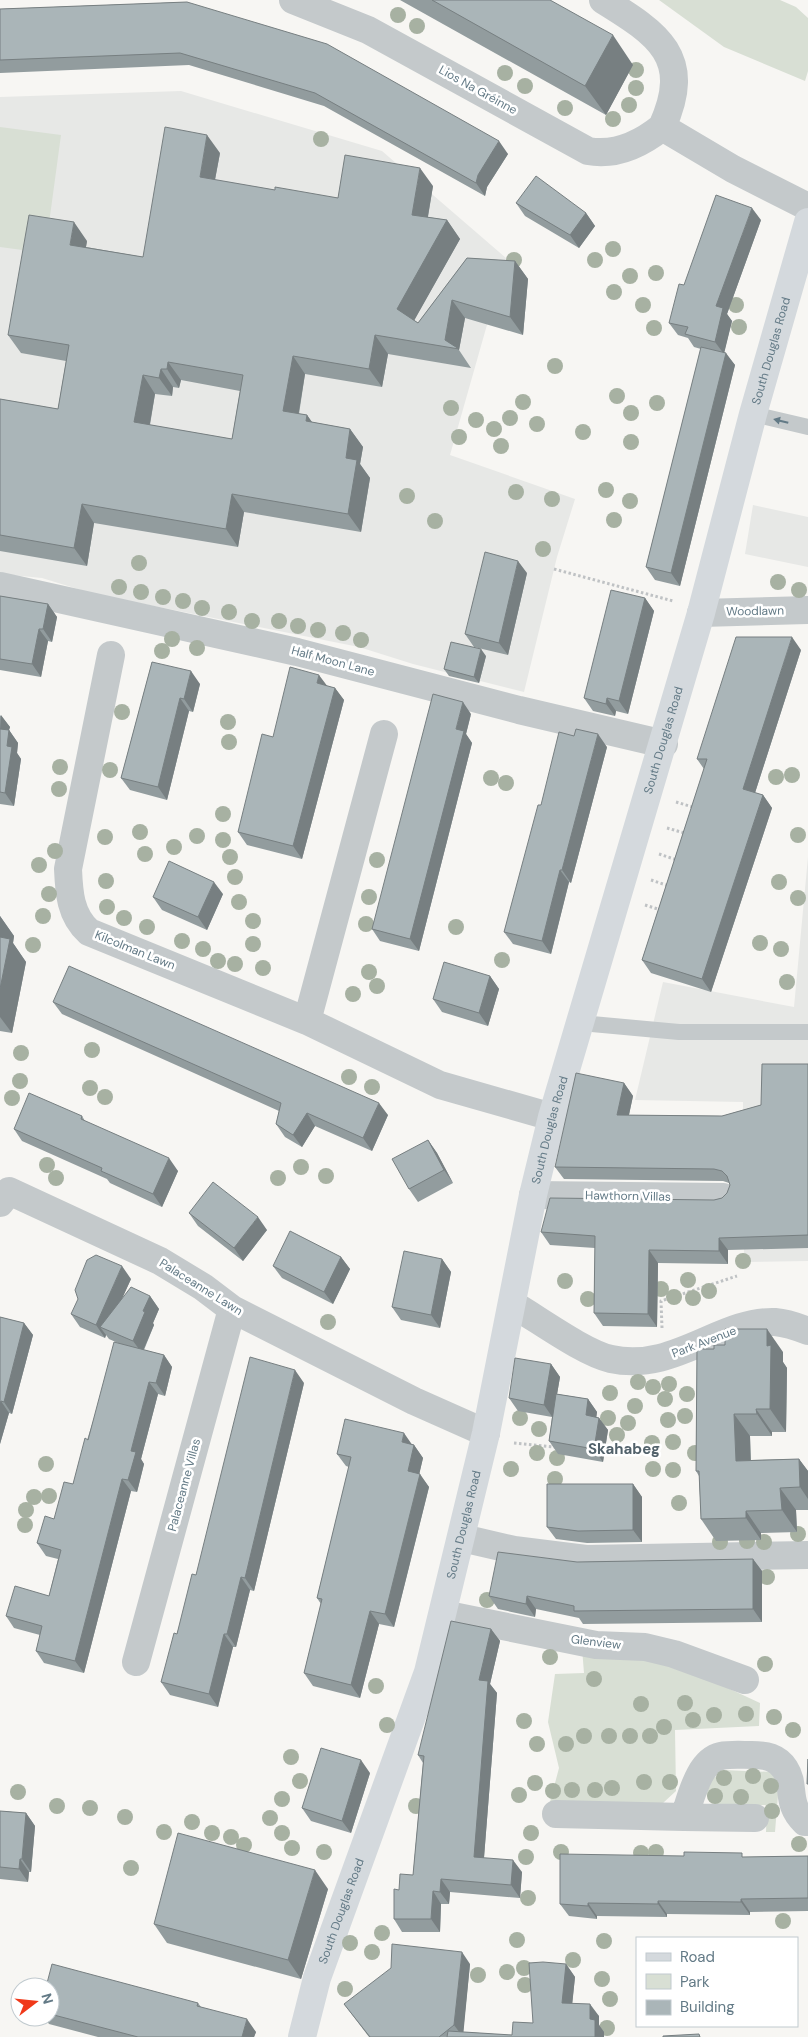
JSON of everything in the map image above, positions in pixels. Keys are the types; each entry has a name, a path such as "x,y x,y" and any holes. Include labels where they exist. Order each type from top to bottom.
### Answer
{"main road":[{"name":"South Douglas Road","path":"302,2037 317,1978 428,1672 462,1538 497,1438 512,1304 532,1195 552,1117 664,744 691,608 753,414 808,222"}],"street":[{"name":"Lios Na Gréinne","path":"293,0 368,30 588,151 599,153 622,150 650,137 662,127"},
{"path":"603,0 644,26 657,38 671,60 674,82 669,113 662,127 733,169 808,207"},
{"name":"Half Moon Lane","path":"0,586 297,652 519,710 664,744"},
{"name":"Woodlawn","path":"691,608 808,610"},
{"name":"Kilcolman Lawn","path":"111,655 68,869 70,894 80,924 89,932 307,1021 440,1086 552,1117"},
{"path":"307,1021 384,734"},
{"name":"Palaceanne Lawn","path":"3,1193 160,1261 203,1287 232,1309 414,1401 497,1438"},
{"name":"Hawthorn Villas","path":"532,1195 723,1197"},
{"name":"Park Avenue","path":"512,1304 597,1355 621,1360 671,1356 736,1329 758,1324 775,1322 802,1324"},
{"name":"Palaceanne Villas","path":"136,1662 232,1309"},
{"path":"462,1538 514,1550 586,1559 808,1555"},
{"name":"Glenview","path":"443,1614 596,1645 645,1647 674,1654 745,1680"},
{"path":"684,1817 696,1783 710,1762 720,1756 765,1755 777,1760 784,1766 788,1774 790,1797 795,1810 805,1822 808,1822"},
{"path":"556,1814 755,1818"}],"lane":[{"path":"753,414 808,428"},
{"path":"581,1023 679,1032 808,1032"}],"path":[{"path":"554,569 691,608"},
{"path":"666,799 704,811"},
{"path":"664,827 695,836"},
{"path":"655,853 679,860"},
{"path":"648,879 672,886"},
{"path":"640,904 663,910"},
{"path":"497,1438 556,1447"}],"shaded area":[{"path":"181,91 382,151 506,258 450,455 575,499 557,557 524,692 413,664 359,647 94,594 42,578 0,574 0,97"},
{"path":"753,505 808,517 808,567 745,554"},
{"path":"808,857 808,1261 744,1262 743,1102 635,1100 663,982 794,1007"}],"green space":[{"path":"659,0 780,0 796,7 808,18 808,71 805,81 724,47"},
{"path":"0,127 61,135 45,253 0,247"},
{"path":"582,1648 676,1664 760,1703 759,1726 675,1730 676,1791 663,1803 651,1805 550,1802 559,1768 548,1722 555,1674 584,1673"},
{"path":"723,1770 772,1772 779,1783 775,1832 766,1832 767,1805 716,1805 709,1799 705,1786"}],"building":[{"path":"432,0 550,0 613,35 585,86"},
{"path":"187,2 327,44 499,141 478,175 476,183 315,93 180,53 0,60 0,9"},
{"path":"165,127 207,135 200,177 275,190 275,187 338,198 345,155 420,168 412,215 447,220 397,309 418,323 467,258 515,261 510,317 452,300 445,340 459,349 375,335 369,369 293,356 283,411 307,415 306,421 350,429 346,458 357,460 348,514 232,494 226,529 82,504 74,548 0,535 0,399 58,409 69,345 8,335 29,215 74,222 70,245 143,257","holes":["168,362 243,375 232,439 134,422 143,375 159,378 161,369 167,369"]},
{"path":"536,176 586,213 570,235 516,203"},
{"path":"716,195 752,208 716,306 723,308 715,342 685,334 688,327 669,323 679,284 684,285"},
{"path":"701,347 726,353 671,573 646,567"},
{"path":"485,552 518,561 499,643 465,634"},
{"path":"611,590 645,598 619,701 607,698 606,704 584,698"},
{"path":"0,596 48,604 43,629 39,629 32,664 0,659"},
{"path":"736,637 792,637 743,789 763,795 702,979 642,960 707,759 697,759"},
{"path":"451,642 481,649 474,677 444,669"},
{"path":"152,662 191,671 184,699 180,698 158,787 121,778"},
{"path":"290,667 319,675 317,683 335,688 293,846 238,832 262,734 273,737"},
{"path":"433,694 463,702 456,729 464,731 410,939 372,929"},
{"path":"0,729 9,730 7,746 12,747 5,793 0,792"},
{"path":"576,729 598,734 542,941 504,932 538,805 541,805 559,732 574,736"},
{"path":"169,861 214,882 198,917 153,897"},
{"path":"0,937 10,939 0,989"},
{"path":"444,962 490,976 479,1013 433,999"},
{"path":"69,966 379,1103 363,1138 307,1113 293,1135 276,1124 281,1103 53,1002"},
{"path":"762,1064 808,1064 808,1235 719,1238 719,1251 649,1250 648,1314 594,1313 595,1236 541,1232 550,1198 714,1200 722,1198 727,1193 730,1185 727,1176 722,1171 714,1169 555,1167 576,1073 624,1083 617,1115 722,1116 761,1105"},
{"path":"29,1093 82,1116 81,1119 169,1158 153,1194 101,1171 102,1168 14,1129"},
{"path":"428,1140 444,1170 409,1189 392,1159"},
{"path":"213,1182 258,1217 234,1248 189,1213"},
{"path":"290,1231 341,1257 324,1292 273,1266"},
{"path":"404,1251 442,1259 431,1315 392,1307"},
{"path":"96,1255 122,1266 96,1325 71,1314 78,1299 75,1290 87,1260"},
{"path":"131,1287 150,1296 133,1341 100,1327"},
{"path":"0,1317 24,1323 4,1402 1,1401 0,1403"},
{"path":"725,1329 767,1329 767,1346 771,1345 770,1409 756,1409 757,1414 734,1414 736,1461 799,1459 800,1487 780,1488 782,1510 746,1511 746,1518 701,1519 699,1471 696,1471 697,1349 714,1349 714,1345 725,1345"},
{"path":"114,1342 164,1355 156,1383 149,1382 131,1451 136,1452 128,1480 122,1479 75,1661 36,1651 42,1626 6,1616 15,1586 49,1596 61,1550 37,1543 45,1516 54,1519 64,1482 73,1484 85,1438 88,1440"},
{"path":"250,1357 295,1370 245,1578 241,1577 227,1634 224,1634 209,1694 161,1682 174,1633 177,1634 192,1574 196,1575"},
{"path":"515,1358 551,1364 544,1405 509,1398"},
{"path":"556,1394 588,1399 586,1415 599,1418 594,1449 549,1441"},
{"path":"345,1419 404,1433 402,1442 414,1445 408,1471 420,1474 385,1614 370,1611 351,1685 304,1673 322,1599 317,1598 351,1457 337,1454"},
{"path":"547,1484 633,1484 633,1530 578,1531 547,1527"},
{"path":"498,1552 577,1562 753,1559 753,1609 574,1611 574,1606 527,1596 526,1604 489,1596"},
{"path":"451,1621 491,1629 479,1680 488,1681 474,1857 513,1860 511,1885 441,1879 440,1892 433,1891 431,1919 394,1919 394,1889 399,1890 400,1874 413,1875 424,1756 418,1755"},
{"path":"321,1748 361,1760 342,1821 302,1808"},
{"path":"0,1811 26,1813 22,1859 20,1859 19,1869 0,1867"},
{"path":"178,1833 315,1870 288,1960 154,1924"},
{"path":"684,1852 742,1853 742,1857 808,1856 808,1898 741,1899 741,1902 658,1901 658,1904 588,1903 588,1906 560,1904 560,1854 684,1856"},
{"path":"392,1944 462,1952 454,2025 439,2037 370,2037 344,2004 391,1968"},
{"path":"529,1963 566,1964 562,2003 590,2004 590,2019 595,2020 595,2037 447,2037 448,2031 512,2035 513,2022 533,2023"},
{"path":"52,1964 198,2003 197,2006 247,2019 242,2037 138,2037 60,2017 60,1977 49,1977"},
{"path":"699,2034 700,2037 663,2037 663,2036"}],"district":[{"name":"Skahabeg","path":"624,1449"}]}
